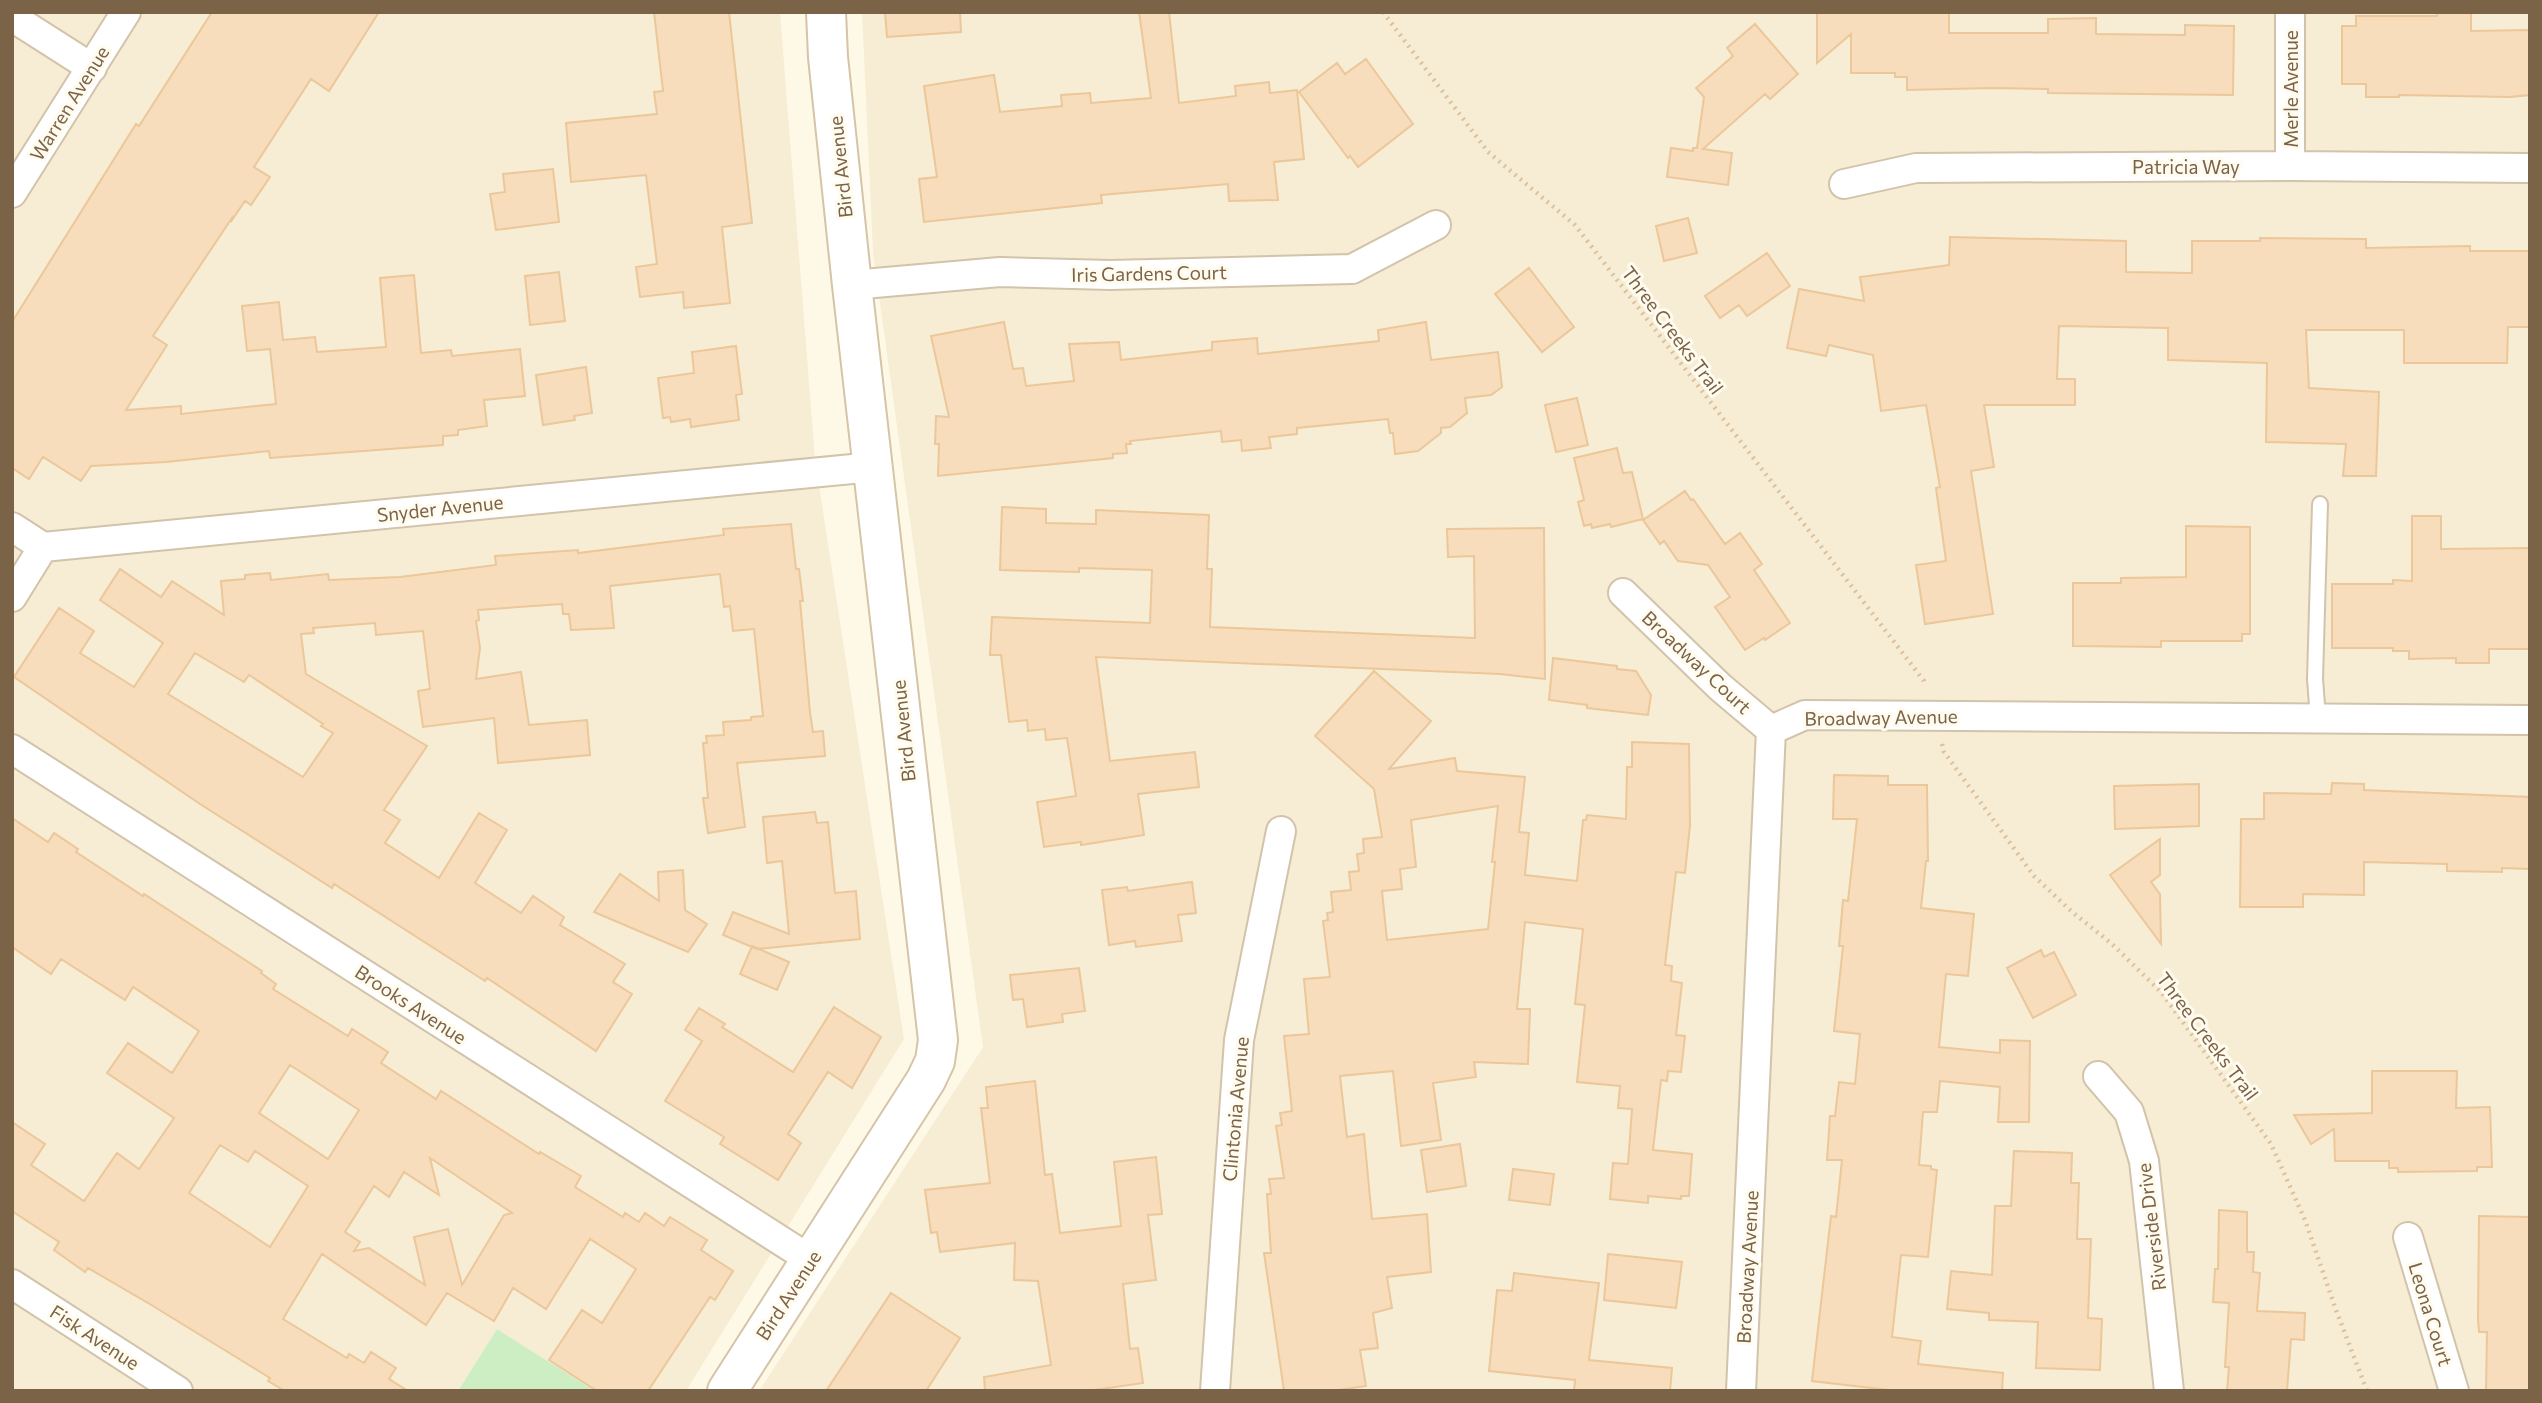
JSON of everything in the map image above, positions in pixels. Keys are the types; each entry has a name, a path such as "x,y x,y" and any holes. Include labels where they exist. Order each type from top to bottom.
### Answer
{"main road":[{"name":"Bird Avenue","path":"727,1391 926,1080 935,1061 938,1040 852,285 828,57 826,12"}],"street":[{"name":"Warren Avenue","path":"12,193 126,12"},
{"name":"Merle Avenue","path":"2290,12 2290,166"},
{"path":"12,17 92,68"},
{"name":"Patricia Way","path":"1844,184 1916,168 2530,168"},
{"name":"Iris Gardens Court","path":"852,285 1000,272 1110,275 1352,269 1436,225"},
{"name":"Snyder Avenue","path":"43,547 873,467"},
{"path":"12,527 43,547 12,597"},
{"name":"Broadway Court","path":"1623,593 1720,687 1771,730"},
{"name":"Broadway Avenue","path":"1741,1391 1771,730 1805,715 2530,720"},
{"name":"Brooks Avenue","path":"12,749 811,1260"},
{"name":"Clintonia Avenue","path":"1215,1391 1239,1040 1281,831"},
{"name":"Riverside Drive","path":"2098,1076 2129,1112 2144,1161 2169,1391"},
{"name":"Leona Court","path":"2408,1237 2454,1391"},
{"name":"Fisk Avenue","path":"12,1284 178,1391"}],"lane":[{"path":"2318,718 2315,679 2320,504"}],"path":[{"name":"Three Creeks Trail","path":"1383,12 1488,152 1575,225 1924,681"},
{"name":"Three Creeks Trail","path":"1944,752 2034,876 2070,911 2112,944 2161,992 2271,1144 2305,1220 2367,1391"}],"shaded area":[{"path":"12,12 780,12 815,459 904,1039 686,1391 595,1391 497,1329 458,1391 12,1391"},
{"path":"862,12 2530,12 2530,1391 759,1391 983,1047 873,253"}],"green space":[{"path":"497,1329 595,1391 458,1391"}],"building":[{"path":"212,12 379,12 329,91 311,79 254,167 270,177 251,205 245,201 232,218 153,336 167,345 126,410 181,406 181,414 276,404 270,349 247,351 242,306 279,302 283,340 315,337 317,352 386,347 380,278 414,275 421,353 451,350 452,356 520,349 525,396 484,400 487,426 458,430 458,435 443,436 443,445 270,458 269,451 166,462 91,466 81,481 43,457 29,479 12,468 12,322 136,124 139,126"},
{"path":"654,12 729,12 752,223 722,227 730,303 684,308 683,292 640,297 636,267 657,264 646,175 571,182 566,123 657,114 654,92 663,91"},
{"path":"885,12 960,12 961,32 887,37"},
{"path":"1139,12 1169,12 1179,103 1236,96 1235,86 1269,82 1270,93 1297,90 1304,159 1274,162 1278,200 1229,201 1228,184 1101,195 1102,203 924,222 919,179 937,177 924,86 994,75 1000,112 1062,106 1061,95 1090,93 1091,103 1151,98"},
{"path":"1817,12 1949,12 1949,33 2048,33 2048,19 2096,18 2096,34 2185,35 2185,25 2234,26 2233,95 2048,93 2048,89 1992,88 1907,90 1907,77 1895,77 1895,73 1851,73 1851,34 1817,63"},
{"path":"2437,12 2471,12 2471,31 2530,30 2530,95 2366,97 2366,84 2342,84 2342,26 2356,26 2356,16 2437,16"},
{"path":"1755,24 1798,74 1770,99 1765,94 1703,149 1732,153 1728,185 1667,177 1671,148 1693,151 1693,148 1697,148 1704,97 1696,88 1733,56 1727,48"},
{"path":"1366,59 1413,124 1358,167 1350,156 1348,158 1299,92 1337,63 1345,74"},
{"path":"553,169 559,222 496,230 490,194 505,192 503,174"},
{"path":"1688,218 1697,253 1664,261 1656,226"},
{"path":"1950,237 2126,241 2126,272 2192,273 2192,241 2260,241 2260,238 2366,239 2366,248 2470,246 2470,251 2530,251 2530,327 2508,327 2507,363 2404,363 2404,330 2306,330 2309,388 2379,392 2376,476 2343,476 2346,444 2266,442 2267,363 2168,360 2168,328 2059,326 2057,379 2075,379 2075,405 1984,405 1994,467 1971,471 1993,614 1925,624 1916,565 1946,561 1936,488 1940,487 1926,405 1881,411 1873,355 1829,345 1826,356 1787,348 1799,289 1864,301 1860,277 1949,265"},
{"path":"1767,253 1790,286 1747,316 1739,305 1720,318 1705,296"},
{"path":"1529,268 1574,327 1542,352 1495,294"},
{"path":"559,272 565,321 530,325 525,276"},
{"path":"1004,322 1013,369 1023,368 1026,386 1074,381 1069,344 1119,342 1121,360 1212,350 1212,342 1257,338 1258,354 1379,341 1378,330 1426,322 1431,360 1498,352 1502,387 1491,395 1465,398 1467,413 1450,427 1441,428 1441,433 1418,451 1395,454 1393,433 1390,433 1388,419 1297,428 1297,434 1269,437 1271,448 1242,451 1241,440 1222,442 1221,431 1130,441 1131,444 1126,444 1127,453 1113,454 1113,458 938,476 936,416 949,417 931,336"},
{"path":"736,346 742,394 736,395 739,420 691,427 690,419 671,422 670,417 663,418 658,378 694,373 692,352"},
{"path":"586,367 592,413 574,416 575,420 543,425 536,375"},
{"path":"1577,398 1588,445 1556,452 1545,405"},
{"path":"1617,448 1623,473 1632,472 1643,519 1611,527 1610,524 1592,528 1591,524 1584,526 1578,502 1584,500 1574,458"},
{"path":"1685,491 1725,544 1740,533 1762,564 1754,570 1790,623 1745,650 1715,607 1730,597 1708,565 1678,561 1664,541 1660,544 1643,520"},
{"path":"1002,507 1046,509 1046,523 1096,524 1096,510 1209,515 1207,569 1212,569 1210,627 1475,638 1474,556 1448,557 1447,529 1544,528 1545,679 1500,674 1096,657 1110,761 1195,752 1199,787 1138,794 1144,835 1081,845 1081,842 1044,847 1037,802 1076,796 1067,738 1046,740 1045,729 1028,731 1027,720 1009,722 1001,655 990,655 992,617 1150,623 1152,570 1000,570"},
{"path":"2412,516 2441,516 2441,549 2530,548 2530,649 2489,649 2489,663 2456,663 2456,658 2409,659 2409,651 2393,651 2393,648 2332,648 2332,584 2393,584 2393,580 2412,581"},
{"path":"791,524 803,601 800,601 810,713 813,732 823,731 825,756 737,763 745,827 708,833 703,798 708,798 703,743 707,743 706,736 724,735 723,722 751,720 751,717 763,716 754,629 733,631 730,606 724,607 720,574 610,586 614,628 571,630 569,614 563,614 562,604 478,610 479,620 476,621 480,648 476,679 521,672 529,725 587,720 590,755 498,763 494,718 423,727 418,691 430,689 423,631 376,635 375,623 313,628 314,633 301,634 306,674 427,746 384,810 400,820 385,843 439,878 479,813 507,830 475,883 521,913 533,896 564,917 560,925 625,964 613,982 632,994 596,1051 487,978 485,981 334,884 332,888 200,804 14,677 59,608 94,631 80,653 134,687 163,643 100,600 120,569 161,597 172,581 224,615 221,581 245,579 245,575 270,573 271,580 328,574 329,580 400,577 496,565 495,556 578,550 578,553 724,535 723,529","holes":["195,653 244,682 249,675 333,733 303,777 168,694"]},
{"path":"2186,526 2250,527 2250,634 2242,634 2242,641 2161,641 2161,647 2073,646 2073,583 2121,583 2121,578 2186,577"},
{"path":"1553,658 1636,671 1651,695 1648,715 1587,708 1587,705 1549,700"},
{"path":"1374,671 1431,721 1389,769 1455,758 1457,771 1525,777 1519,832 1529,833 1525,875 1577,881 1583,820 1586,820 1587,815 1626,819 1627,767 1632,767 1632,742 1689,744 1690,825 1685,873 1676,872 1665,965 1672,966 1671,981 1682,983 1676,1035 1685,1036 1681,1072 1668,1071 1667,1081 1661,1080 1653,1150 1692,1154 1689,1196 1681,1196 1681,1199 1648,1196 1648,1203 1610,1199 1613,1163 1628,1164 1632,1109 1618,1108 1620,1086 1577,1082 1585,1005 1575,1004 1583,929 1525,922 1517,1009 1530,1009 1528,1064 1474,1062 1476,1077 1433,1083 1441,1140 1401,1146 1393,1071 1340,1076 1347,1137 1364,1134 1372,1219 1427,1214 1431,1272 1387,1277 1392,1308 1373,1313 1378,1348 1360,1350 1366,1386 1332,1391 1284,1391 1264,1253 1271,1253 1267,1194 1271,1194 1269,1179 1284,1178 1276,1126 1282,1125 1280,1113 1292,1111 1284,1036 1309,1034 1304,979 1330,977 1323,921 1328,920 1327,913 1333,912 1331,892 1351,890 1349,872 1359,871 1357,854 1364,853 1363,839 1382,837 1374,789 1315,736","holes":["1498,806 1492,862 1495,862 1488,929 1387,940 1382,891 1402,889 1400,869 1416,867 1411,820"]},
{"path":"1834,775 1888,776 1888,785 1927,785 1928,861 1921,908 1974,914 1968,976 1946,974 1939,1047 2000,1053 2000,1040 2030,1041 2029,1122 1998,1122 2000,1087 1940,1081 1937,1112 1923,1112 1919,1165 1931,1166 1931,1169 1937,1170 1928,1257 1901,1255 1892,1337 1921,1341 1918,1364 2003,1373 2002,1391 1897,1391 1812,1381 1831,1216 1836,1217 1842,1160 1827,1160 1830,1116 1835,1116 1839,1082 1855,1084 1860,1034 1834,1031 1843,946 1839,946 1843,900 1848,901 1857,819 1833,819"},
{"path":"2332,783 2364,784 2364,790 2530,797 2530,869 2502,868 2502,872 2447,871 2447,864 2364,862 2364,895 2303,894 2303,907 2240,907 2241,819 2264,819 2264,793 2331,794"},
{"path":"2199,784 2199,826 2115,829 2114,786"},
{"path":"815,812 817,823 828,822 835,893 856,891 860,939 757,949 723,935 733,912 789,934 782,861 767,863 763,817"},
{"path":"12,818 48,842 54,833 78,849 76,852 262,971 261,973 276,984 273,989 348,1036 352,1029 388,1052 381,1063 436,1099 441,1091 539,1154 540,1152 581,1176 575,1187 623,1217 625,1213 639,1222 645,1213 664,1226 670,1217 707,1240 701,1250 733,1271 715,1300 710,1297 648,1391 597,1391 549,1360 582,1310 602,1323 636,1269 590,1239 546,1309 513,1288 494,1321 447,1293 426,1325 322,1254 283,1319 347,1358 349,1354 364,1363 371,1352 396,1368 389,1379 408,1391 285,1391 268,1381 270,1378 153,1306 88,1268 85,1272 54,1250 59,1242 12,1211 12,1122 45,1144 31,1165 84,1201 117,1153 139,1169 174,1118 107,1073 128,1043 172,1073 199,1031 133,987 125,1000 61,959 51,974 12,947","holes":["290,1065 359,1110 328,1159 259,1113","220,1145 248,1162 255,1151 308,1186 270,1247 189,1193","430,1158 512,1213 504,1215 462,1285 448,1229 414,1237 425,1285 369,1248 354,1251 360,1242 345,1232 374,1186 389,1197 404,1172 439,1195"]},
{"path":"2160,839 2160,875 2151,882 2160,894 2161,944 2110,875"},
{"path":"683,870 685,910 707,924 688,952 594,912 620,874 659,901 658,872"},
{"path":"1192,882 1196,913 1178,915 1182,941 1136,947 1135,941 1109,945 1102,890 1127,887 1128,891"},
{"path":"752,946 789,962 777,990 740,974"},
{"path":"2041,950 2044,957 2054,952 2076,995 2033,1018 2007,968"},
{"path":"1079,968 1085,1011 1062,1014 1063,1022 1027,1027 1023,999 1013,1000 1010,975"},
{"path":"834,1007 881,1037 852,1088 828,1072 788,1134 801,1143 778,1180 720,1144 724,1137 665,1101 702,1041 685,1030 699,1008 725,1024 722,1027 793,1072"},
{"path":"2372,1071 2457,1071 2456,1108 2490,1107 2492,1167 2477,1167 2477,1171 2398,1172 2398,1168 2389,1168 2389,1161 2335,1161 2334,1129 2311,1144 2294,1115 2372,1113"},
{"path":"1035,1081 1045,1175 1052,1174 1060,1233 1121,1226 1114,1162 1156,1157 1162,1214 1148,1215 1156,1280 1123,1284 1130,1349 1138,1348 1143,1383 1088,1391 985,1391 984,1377 1051,1365 1038,1281 1014,1280 1015,1243 940,1252 937,1232 931,1233 925,1190 990,1183 981,1108 988,1108 986,1087"},
{"path":"1460,1144 1466,1186 1427,1192 1421,1150"},
{"path":"2014,1151 2072,1153 2071,1183 2079,1183 2077,1239 2091,1239 2088,1318 2102,1319 2100,1370 2036,1368 2038,1322 1989,1320 1989,1313 1947,1309 1951,1271 1992,1275 1995,1206 2011,1206"},
{"path":"1513,1169 1554,1174 1550,1205 1509,1200"},
{"path":"2219,1210 2247,1212 2247,1252 2254,1252 2253,1272 2260,1273 2257,1311 2305,1313 2304,1340 2291,1339 2287,1391 2227,1391 2229,1367 2225,1367 2229,1303 2213,1302 2215,1269 2218,1269"},
{"path":"2479,1216 2530,1217 2530,1391 2486,1391 2487,1332 2479,1332 2478,1319"},
{"path":"1608,1254 1682,1262 1676,1308 1604,1300"},
{"path":"1514,1273 1599,1283 1589,1360 1672,1368 1670,1391 1574,1391 1575,1380 1489,1371 1497,1290 1512,1291"},
{"path":"891,1293 960,1338 926,1391 826,1391"}]}
